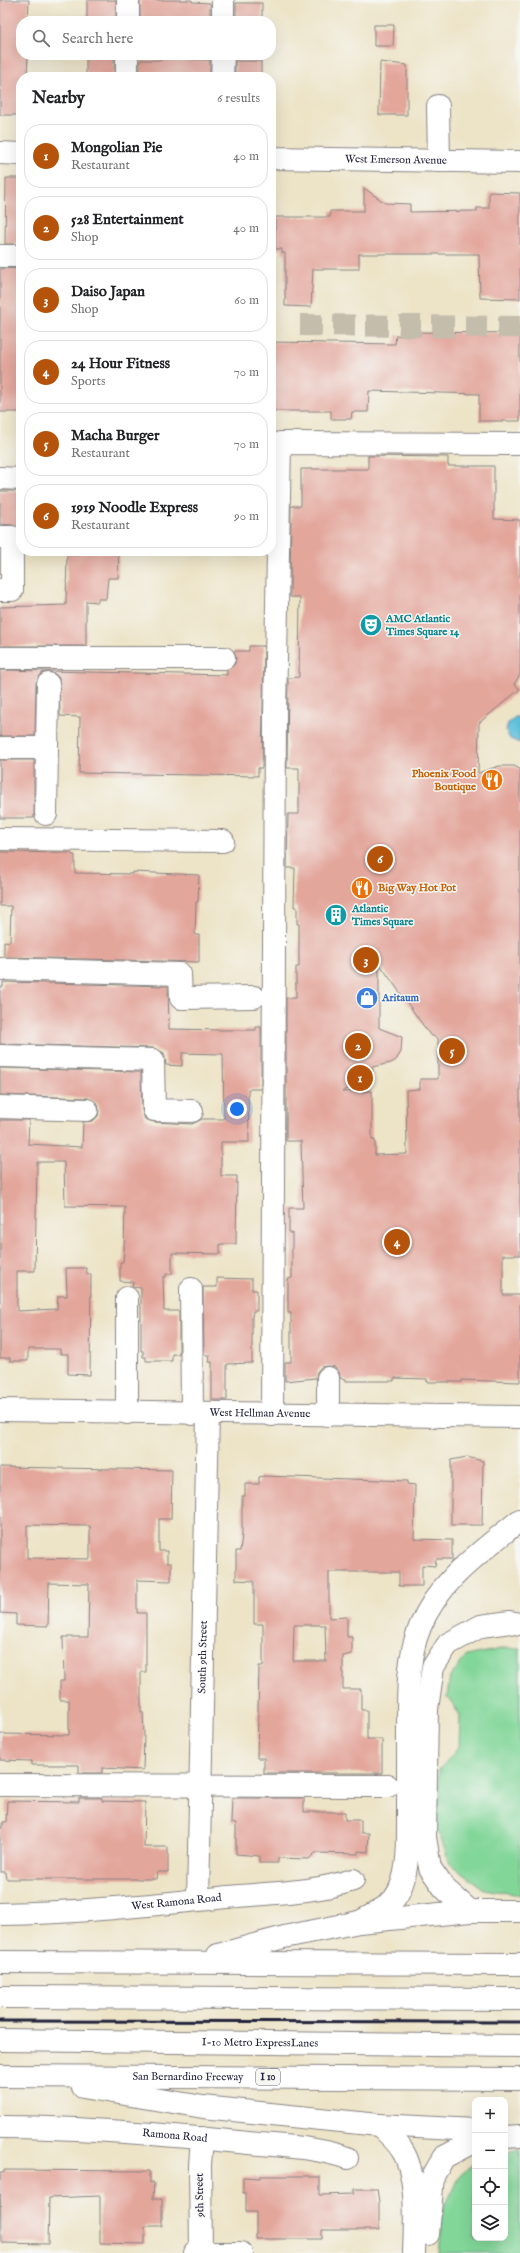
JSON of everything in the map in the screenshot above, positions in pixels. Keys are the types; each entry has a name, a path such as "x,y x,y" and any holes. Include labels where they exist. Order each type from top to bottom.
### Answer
{"main road":[{"path":"128,0 128,16"},
{"path":"223,0 223,16"},
{"path":"127,72 128,60"},
{"path":"222,72 223,60"},
{"path":"438,106 439,161"},
{"path":"0,153 16,154"},
{"name":"West Emerson Avenue","path":"276,158 520,162"},
{"path":"0,256 16,256"},
{"path":"272,1415 275,714 280,443 520,444"},
{"path":"0,478 16,479"},
{"path":"0,537 12,537 12,590 0,590"},
{"path":"0,658 224,658"},
{"path":"46,814 48,684"},
{"path":"0,748 47,748"},
{"path":"0,839 223,841"},
{"path":"0,969 180,974 181,998 254,997"},
{"path":"0,1056 153,1060 154,1110 192,1112"},
{"path":"0,1107 87,1110"},
{"name":"South 9th Street","path":"191,1289 200,1414 200,1787 198,1900"},
{"path":"127,1298 127,1413"},
{"path":"328,1378 328,1415"},
{"name":"West Hellman Avenue","path":"0,1410 272,1415 520,1417"},
{"path":"359,1922 378,1912 394,1898 405,1874 408,1841 408,1689 412,1659 420,1628 432,1603 448,1581 520,1520"},
{"path":"470,1911 444,1888 430,1868 425,1837 427,1709 433,1667 448,1644 481,1626 510,1622 520,1624"},
{"path":"0,1785 200,1787 388,1786"},
{"name":"West Ramona Road","path":"0,1914 58,1913 198,1900 331,1887 353,1880"},
{"path":"192,1962 284,1937 359,1922 470,1911 520,1911"},
{"path":"0,1962 520,1964"},
{"path":"0,1997 520,1999"},
{"name":"I-10 Metro ExpressLanes","path":"0,2040 520,2046"},
{"path":"8,2076 203,2107 379,2125 472,2130"},
{"name":"San Bernardino Freeway","path":"8,2076 520,2079"},
{"path":"379,2125 403,2151 409,2168 416,2207 414,2253"},
{"name":"Ramona Road","path":"0,2127 48,2127 202,2138 311,2149 347,2158"},
{"path":"508,2132 520,2134"},
{"path":"508,2136 520,2134"},
{"name":"9th Street","path":"201,2253 200,2165 202,2138"},
{"path":"428,2253 433,2176 444,2157 472,2143"},
{"path":"195,2253 241,2253"}],"green space":[{"path":"506,1648 520,1649 520,1895 484,1889 450,1864 437,1828 439,1770 459,1747 460,1715 447,1697 450,1677 466,1656"},
{"path":"520,2149 520,2253 439,2253 443,2210 459,2178 472,2164 472,2241 508,2241 508,2152"}],"water":[{"path":"515,717 520,717 520,743 510,739 506,731 508,723"}],"building":[{"path":"0,0 29,0 28,16 16,16 16,60 28,60 27,72 16,72 16,115 0,115"},
{"path":"87,0 116,0 116,16 87,16"},
{"path":"140,0 192,0 192,2 210,3 210,16 140,16"},
{"path":"236,3 262,3 262,16 236,16"},
{"path":"374,25 394,25 393,46 374,46"},
{"path":"86,60 114,60 114,72 86,72"},
{"path":"140,60 210,60 210,72 140,72"},
{"path":"235,61 261,61 261,72 235,72"},
{"path":"380,62 407,65 407,115 379,115"},
{"path":"6,178 16,178 16,244 5,244"},
{"path":"364,188 385,203 410,204 410,212 477,211 477,208 489,208 489,192 520,193 520,299 480,298 479,254 359,254 359,269 313,269 311,307 285,306 285,253 282,253 282,249 276,249 276,217 330,217 330,211 364,211"},
{"path":"16,268 16,412 0,412 0,269"},
{"path":"404,332 520,333 520,421 479,421 479,394 369,391 368,412 352,412 351,419 331,419 331,411 276,411 276,342 395,344 396,335 404,336"},
{"name":"Atlantic Times Square","path":"368,456 448,457 448,466 494,466 494,519 520,520 520,675 514,684 520,689 479,723 478,773 499,766 514,766 520,769 520,1255 503,1255 503,1295 520,1295 520,1382 462,1380 462,1382 427,1382 427,1379 394,1378 394,1381 346,1381 346,1379 340,1378 339,1372 335,1367 328,1366 321,1367 317,1372 316,1378 285,1381 285,1362 291,1362 291,1313 288,1313 288,1279 292,1278 292,1233 289,1233 289,1208 303,1208 301,1141 286,1141 286,998 296,998 296,967 299,967 299,924 297,924 297,907 294,907 295,868 287,868 288,814 299,814 299,768 287,768 288,678 299,677 300,597 290,597 291,506 301,506 301,469 368,469","holes":["379,963 430,1035 438,1038 438,1046 448,1058 438,1054 438,1079 420,1079 420,1089 406,1090 407,1154 375,1155 375,1140 372,1140 372,1091 342,1092 372,1075 372,1067 391,1063 396,1060 401,1052 402,1037 379,1028"]},
{"path":"0,491 16,491 16,527 0,524"},
{"path":"67,556 119,556 118,578 108,578 106,599 98,599 98,602 86,601 86,646 0,646 0,607 66,605"},
{"path":"249,646 264,646 262,768 258,768 258,776 79,773 80,717 60,716 59,678 55,674 49,672 42,673 36,683 35,736 0,736 0,670 227,675 227,670 235,664 236,658 234,651 249,651"},
{"path":"0,760 34,760 34,818 0,818"},
{"path":"0,852 72,853 72,855 75,855 75,873 133,874 133,872 199,875 195,935 199,935 199,962 4,957 4,941 10,942 11,906 0,906"},
{"path":"3,982 168,986 169,1029 256,1030 256,1027 261,1027 261,1089 248,1089 249,1142 221,1142 221,1176 237,1176 236,1244 220,1244 220,1254 172,1253 172,1274 166,1274 166,1277 163,1277 164,1311 179,1311 179,1354 172,1354 172,1361 146,1361 146,1357 143,1357 143,1351 141,1351 141,1288 132,1287 133,1282 120,1281 120,1262 123,1262 124,1252 125,1207 65,1206 64,1162 37,1162 35,1271 17,1271 17,1311 57,1309 58,1296 67,1296 66,1268 86,1268 87,1274 91,1274 90,1375 68,1374 68,1354 60,1354 60,1349 28,1349 28,1361 10,1361 10,1358 0,1358 0,1120 29,1120 28,1144 82,1147 83,1122 93,1121 98,1116 99,1110 98,1104 88,1098 0,1095 0,1068 141,1072 142,1110 145,1119 154,1122 192,1124 202,1119 224,1119 223,1054 182,1053 182,1066 166,1065 164,1053 153,1048 0,1044 0,987 3,987"},
{"path":"217,1278 252,1279 252,1290 257,1290 257,1311 253,1311 252,1317 252,1363 227,1364 227,1400 212,1400 212,1362 209,1362 210,1355 204,1355 203,1287 217,1287"},
{"path":"467,1457 483,1461 482,1525 451,1525 451,1460"},
{"path":"0,1467 172,1470 171,1519 159,1519 159,1551 167,1551 167,1563 171,1563 171,1581 137,1580 137,1613 146,1613 146,1672 141,1672 141,1712 143,1712 144,1735 143,1770 102,1768 102,1773 79,1773 79,1765 31,1765 31,1761 0,1760 0,1734 69,1735 69,1700 60,1700 60,1681 64,1681 63,1637 88,1637 89,1584 49,1583 48,1626 16,1625 16,1614 0,1613","holes":["27,1525 90,1526 90,1559 27,1558"]},
{"path":"259,1477 407,1481 407,1484 415,1485 414,1539 452,1540 452,1559 436,1559 435,1566 422,1565 422,1586 399,1586 399,1572 329,1572 329,1618 347,1617 347,1637 352,1637 352,1654 343,1656 343,1689 361,1689 361,1710 367,1710 367,1739 382,1739 382,1773 264,1773 264,1758 257,1758 259,1666 263,1666 263,1624 254,1624 254,1581 236,1580 236,1551 240,1551 242,1535 242,1496 245,1496 245,1484 259,1484","holes":["294,1625 325,1625 326,1661 293,1661"]},
{"path":"79,1798 102,1798 102,1801 145,1802 144,1847 168,1847 168,1872 157,1872 156,1879 7,1879 6,1872 0,1872 0,1828 3,1828 3,1822 6,1822 7,1801 79,1802"},
{"path":"232,1798 304,1798 304,1812 345,1812 345,1820 361,1820 361,1833 369,1833 368,1852 358,1851 358,1854 315,1853 309,1859 278,1858 278,1863 259,1863 259,1856 236,1854 236,1823 231,1823"},
{"path":"4,2170 150,2171 150,2183 154,2183 153,2199 162,2199 162,2226 145,2226 145,2244 100,2243 100,2196 49,2198 48,2244 1,2243 0,2173 4,2173"},
{"path":"260,2176 320,2177 320,2195 354,2194 354,2189 377,2189 379,2202 379,2230 322,2230 322,2239 256,2239 256,2212 246,2212 246,2193 243,2193 243,2177 260,2178"}],"tunnel":[{"path":"300,325 520,327"}],"railway":[{"path":"0,2021 520,2022"}],"place":[{"name":"AMC Atlantic Times Square 14","path":"371,625"},
{"name":"Phoenix Food Boutique","path":"492,780"},
{"name":"1919 Noodle Express","path":"380,859"},
{"name":"Big Way Hot Pot","path":"362,888"},
{"name":"Atlantic Times Square","path":"336,915"},
{"name":"Daiso Japan","path":"366,960"},
{"name":"Aritaum","path":"367,998"},
{"name":"528 Entertainment","path":"358,1046"},
{"name":"Macha Burger","path":"452,1051"},
{"name":"Mongolian Pie","path":"360,1078"},
{"name":"24 Hour Fitness","path":"397,1242"}]}
